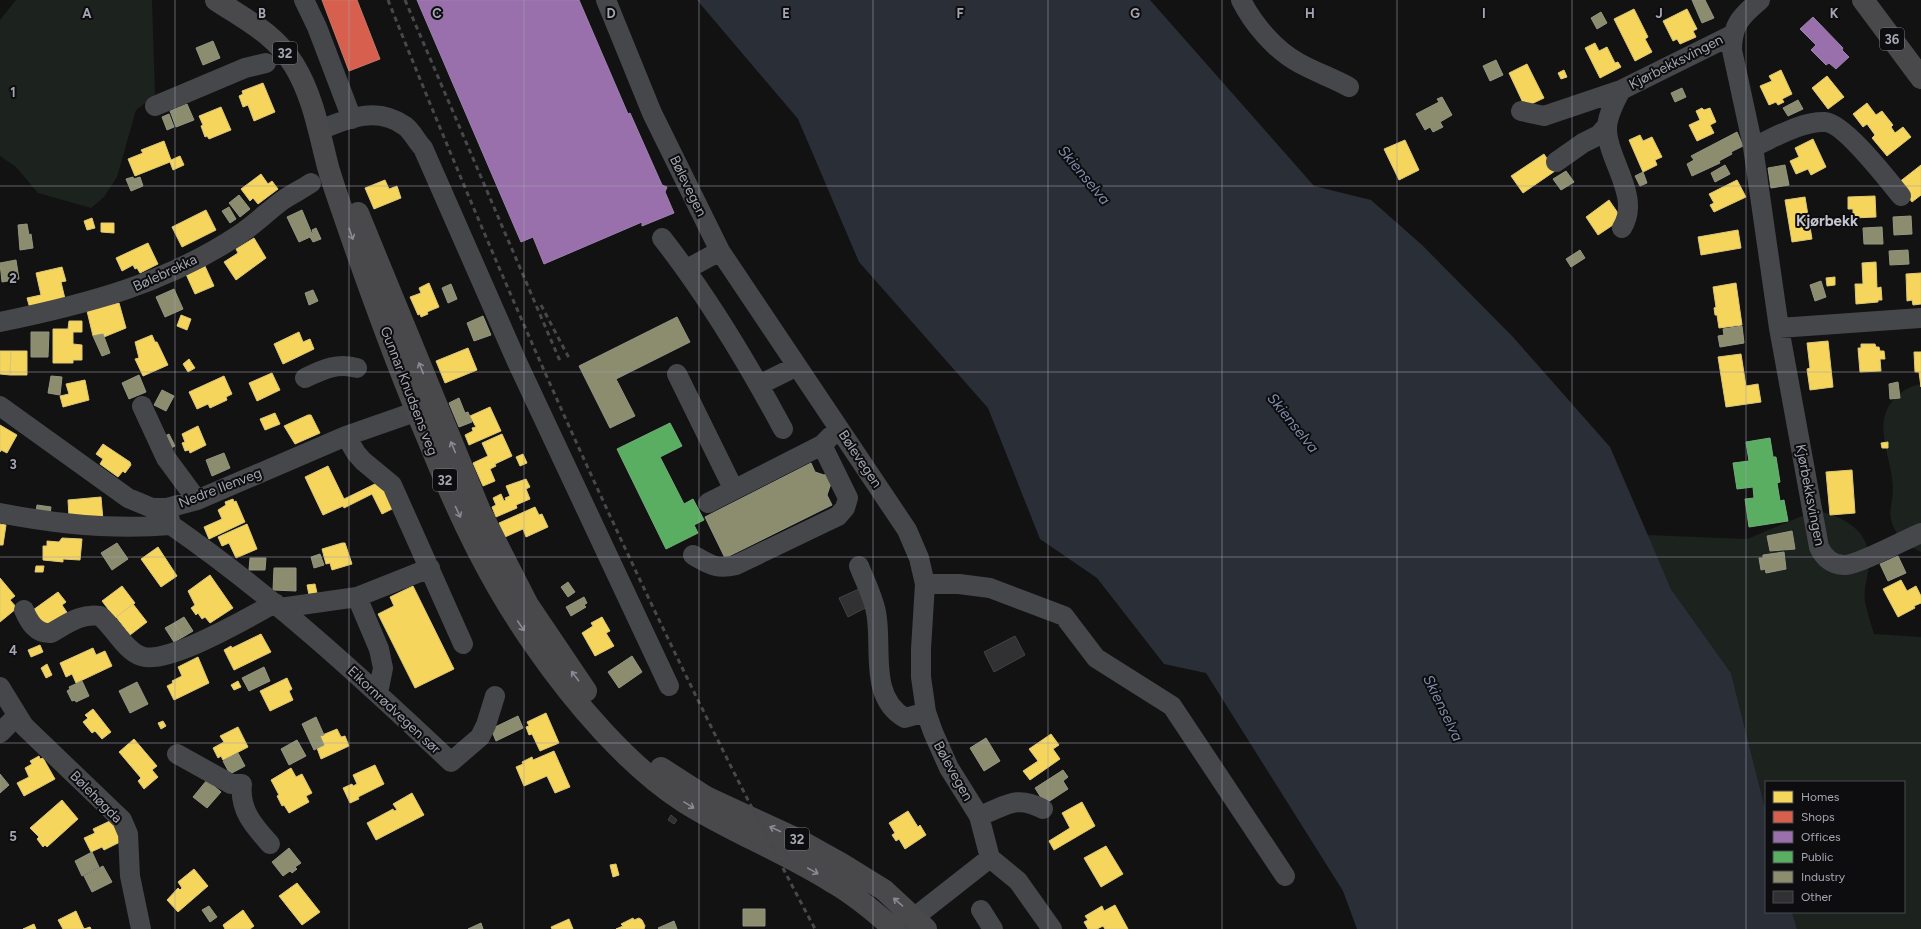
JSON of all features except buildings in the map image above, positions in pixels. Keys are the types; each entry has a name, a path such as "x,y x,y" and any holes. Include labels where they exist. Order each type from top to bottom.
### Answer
{"main road":[{"name":"36","path":"1863,0 1921,78"},
{"name":"Gunnar Knudsens veg","path":"217,1 250,20 271,37 283,50 305,86 320,130 338,164 426,408 457,510 484,566 511,612 558,679 631,760 658,774"},
{"name":"32","path":"658,774 799,840 842,864 884,890 913,925"},
{"name":"32","path":"658,774 700,812 832,881 871,908 894,929"}],"street":[{"path":"304,0 317,27 352,119"},
{"name":"Bølevegen","path":"606,0 652,113 720,251 907,530 919,558 925,584 921,649 922,678 926,712 949,768 979,816 990,858"},
{"path":"1240,0 1262,32 1283,52 1297,62 1349,87"},
{"name":"Kjørbekksvingen","path":"1760,0 1738,22 1732,35 1732,50 1753,147 1779,328 1819,547 1823,556 1832,563 1846,565 1921,533"},
{"name":"Kjørbekksvingen","path":"1622,228 1626,223 1627,200 1613,154 1607,126 1613,105 1621,90 1732,35"},
{"path":"155,106 245,68 266,63"},
{"path":"1521,111 1544,116 1621,90"},
{"path":"320,130 370,114 389,117 406,127 422,148 517,362 669,686"},
{"path":"1753,147 1799,127 1818,122 1833,124 1840,127 1855,141 1901,196"},
{"path":"1556,162 1583,142 1599,135 1607,126"},
{"name":"Bølebrekka","path":"0,322 76,306 122,293 157,280 240,234 284,199 311,183"},
{"path":"662,238 687,269 734,341 783,430"},
{"path":"687,269 720,251"},
{"path":"1779,328 1921,318"},
{"path":"305,378 338,366 347,365 357,368"},
{"path":"759,385 797,366"},
{"path":"676,374 734,490"},
{"name":"Nedre Ilenveg","path":"0,406 128,498 169,517"},
{"path":"142,406 166,458 197,500"},
{"name":"Nedre Ilenveg","path":"0,513 72,525 149,527 197,500 346,436 426,408"},
{"path":"708,503 822,445 839,428"},
{"path":"346,436 356,453 363,461 392,485 463,644"},
{"path":"693,555 713,566 725,568 736,565 838,516 846,508 848,498 822,445"},
{"name":"Eikornrødvegen sør","path":"169,517 277,605 378,693 451,762 480,737 486,725 495,696"},
{"path":"859,566 876,612 879,671 883,690 892,707 905,718 926,712"},
{"path":"24,610 28,620 38,631 47,634 75,619 88,614 100,616 132,651 140,656 154,658 164,656 277,605 357,597 430,568"},
{"path":"925,584 959,584 990,588 1064,616 1096,658 1172,706 1285,876"},
{"path":"357,597 379,649 382,668 378,693"},
{"name":"Bølehøgda","path":"0,687 17,716 40,742 122,820 128,834 130,876 141,929"},
{"path":"0,733 17,716"},
{"path":"177,754 232,784 242,784 241,799 244,811 253,825 270,844"},
{"path":"979,816 999,806 1020,802 1032,803 1043,809"},
{"path":"913,925 990,858 1018,881 1052,929"},
{"path":"981,910 993,929"}],"shaded area":[{"path":"16,0 152,0 155,96 136,110 117,177 104,197 91,208 38,193 16,167 0,156 0,20"},
{"path":"1921,384 1921,552 1912,547 1896,533 1892,523 1890,514 1893,493 1892,478 1883,430 1884,419 1888,408 1895,398 1906,389"},
{"path":"1822,512 1840,518 1855,528 1866,542 1869,561 1865,601 1874,634 1921,637 1921,929 1797,929 1792,913 1905,913 1905,781 1765,781 1765,808 1731,673 1671,589 1647,535 1747,539 1807,514"}],"water":[{"name":"Skienselva","path":"697,0 1150,0 1314,186 1371,200 1422,245 1513,337 1610,447 1671,589 1731,673 1765,808 1765,913 1792,913 1797,929 1357,929 1343,891 1206,673 1164,664 1097,578 1040,539 988,408 859,262 798,119"}],"railway":[{"path":"388,0 486,237 589,470 699,701 756,816 815,929"},
{"path":"405,0 560,361"},
{"path":"541,305 569,358"}],"district":[{"name":"Kjørbekk","path":"1827,221"}]}
